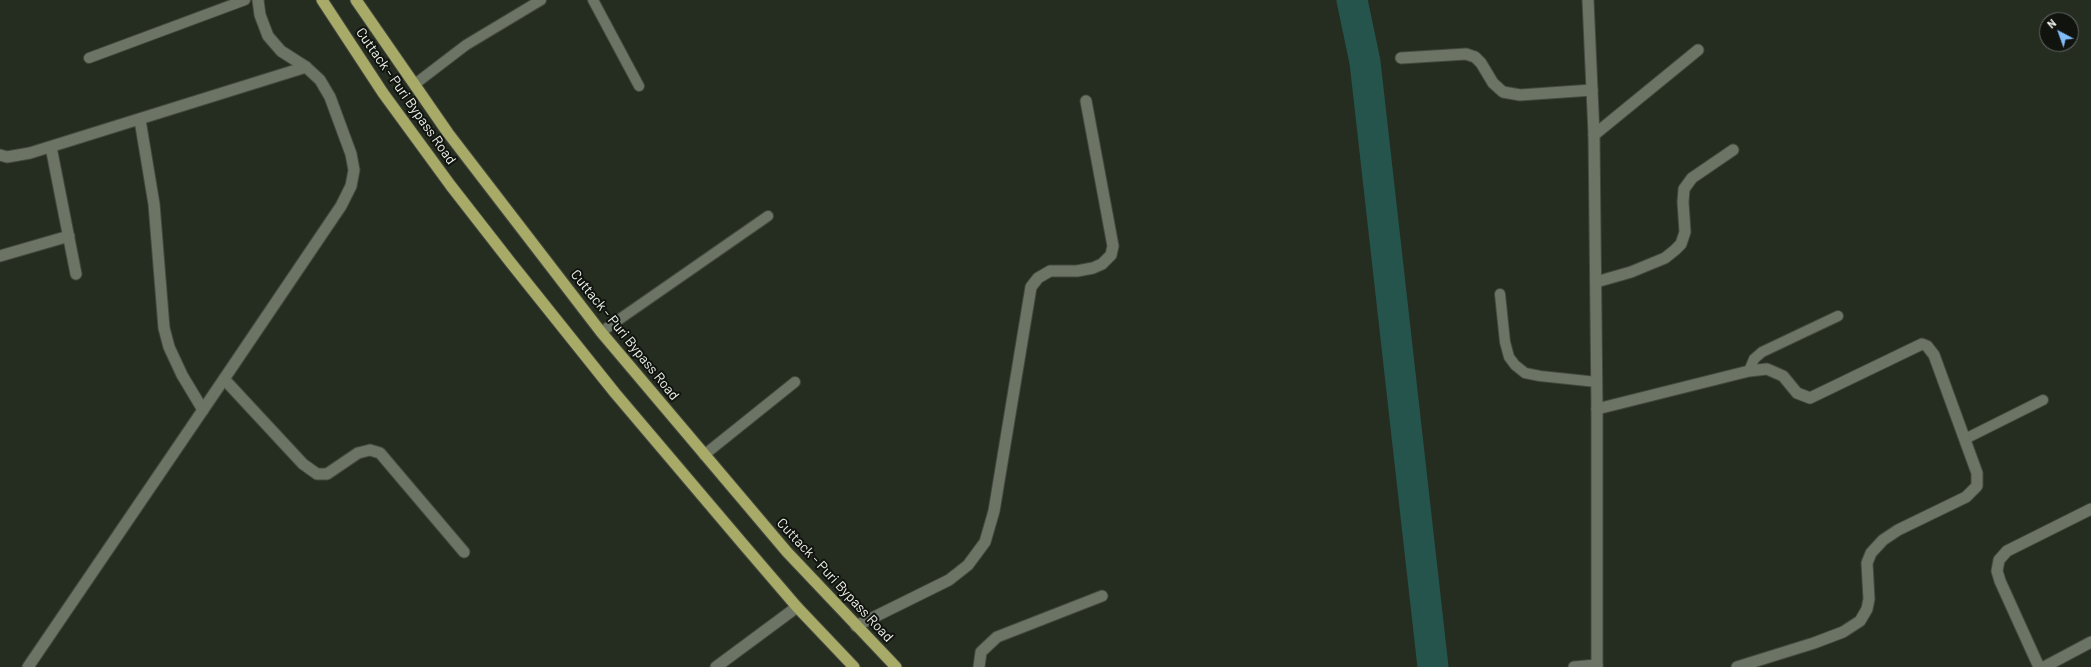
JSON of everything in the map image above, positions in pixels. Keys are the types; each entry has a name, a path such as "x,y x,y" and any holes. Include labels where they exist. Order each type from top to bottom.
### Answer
{"highway":[{"name":"Cuttack - Puri Bypass Road","path":"322,0 388,99 451,186 511,263 616,393 797,607 854,667"},
{"name":"Cuttack - Puri Bypass Road","path":"356,0 448,133 601,332 787,552 896,667"}],"street":[{"path":"28,667 341,206 351,186 354,170 351,154 330,97 320,80 306,67 281,51 268,36 260,15 258,0"},
{"path":"1574,667 1597,666 1596,282 1594,135 1588,0"},
{"path":"1594,135 1698,50"},
{"path":"1401,58 1466,54 1475,57 1481,63 1493,83 1503,92 1520,96 1592,90"},
{"path":"0,155 7,157 51,147 306,67"},
{"path":"856,626 949,580 968,565 985,542 994,510 1031,287 1038,278 1050,271 1077,271 1093,268 1102,264 1111,255 1113,246 1086,101"},
{"path":"140,120 154,204 164,328 169,348 182,375 203,410"},
{"path":"51,147 76,274"},
{"path":"1596,282 1631,272 1665,258 1675,250 1681,244 1685,232 1683,202 1684,189 1692,178 1733,150"},
{"path":"0,256 68,236"},
{"path":"1597,409 1749,371 1767,369 1789,382 1797,393 1803,397 1810,398 1922,344 1927,346 1934,355 1977,473 1977,486 1966,497 1883,540 1871,553 1867,563 1869,599 1867,610 1860,620 1843,632 1739,667"},
{"path":"224,379 303,464 317,474 327,474 358,453 370,450 380,453 464,552"},
{"path":"2039,667 2000,581 1997,571 1999,560 2007,551 2091,509"},
{"path":"979,667 981,652 998,637 1102,596"},
{"path":"716,667 797,607"},
{"path":"2044,667 2091,642"}],"lane":[{"path":"89,58 245,0"},
{"path":"414,84 485,33 541,0"},
{"path":"593,0 639,86"},
{"path":"601,332 768,216"},
{"path":"1500,294 1505,342 1509,357 1515,365 1525,373 1597,382"},
{"path":"1749,371 1754,359 1762,352 1838,316"},
{"path":"704,455 795,382"},
{"path":"1965,439 2043,400"}],"waterway":[{"path":"1352,0 1365,62 1433,667"}]}
